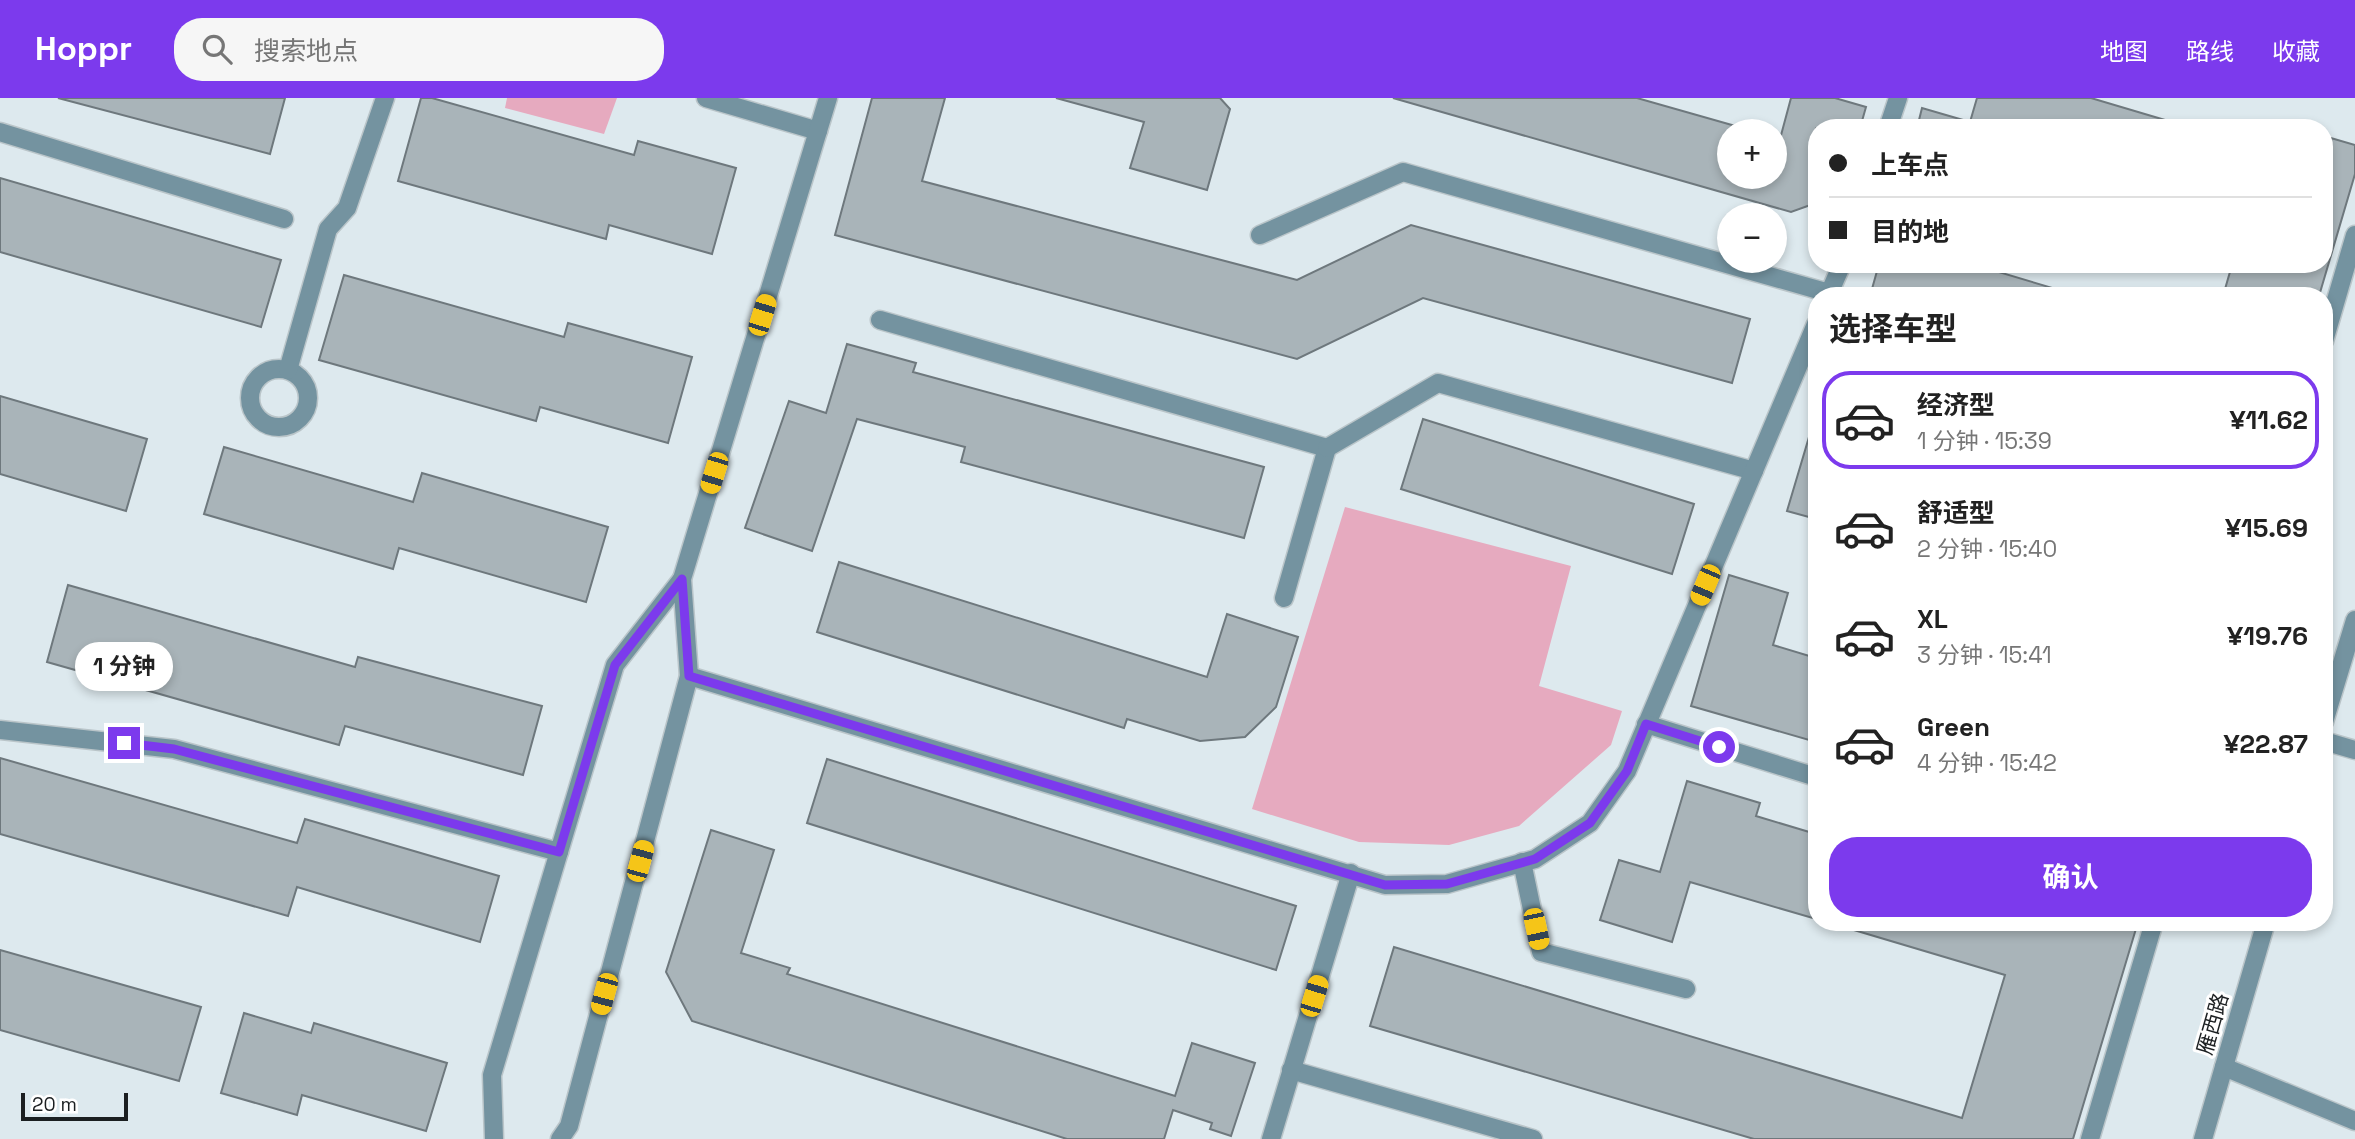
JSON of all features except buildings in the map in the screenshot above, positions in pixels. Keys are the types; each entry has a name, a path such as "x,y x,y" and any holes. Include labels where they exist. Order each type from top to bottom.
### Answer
{"street":[{"path":"288,370 328,229 347,208 385,98"},
{"path":"706,98 818,131"},
{"path":"560,1139 569,1126 689,676 682,579 828,98"},
{"path":"1891,119 1898,98"},
{"path":"0,132 284,219"},
{"path":"1260,235 1403,172 1808,289"},
{"path":"2333,310 2355,235"},
{"path":"880,320 1327,448"},
{"path":"689,676 1385,885 1447,884 1535,859 1590,823 1627,771 1808,343"},
{"path":"1284,598 1327,448 1438,383 1754,471"},
{"path":"494,1139 492,1075 615,665 682,579"},
{"path":"2333,692 2355,620"},
{"path":"1646,724 1808,775"},
{"path":"0,730 174,749 559,852"},
{"path":"2333,744 2355,750"},
{"path":"1522,862 1541,951 1686,989"},
{"path":"1271,1139 1351,873"},
{"path":"2090,1139 2151,931"},
{"name":"雁西路","path":"2203,1139 2263,931"},
{"path":"2224,1067 2355,1121"},
{"path":"1291,1070 1533,1139"}],"shaded area":[{"path":"507,98 617,98 604,134 505,108"},
{"path":"1345,507 1571,566 1539,686 1622,711 1611,745 1519,826 1449,845 1359,842 1252,809"}],"route":[{"path":"124,743 174,749 559,852 615,665 682,579 689,676 1385,885 1447,884 1535,859 1590,823 1627,771 1646,724 1719,747"}]}
